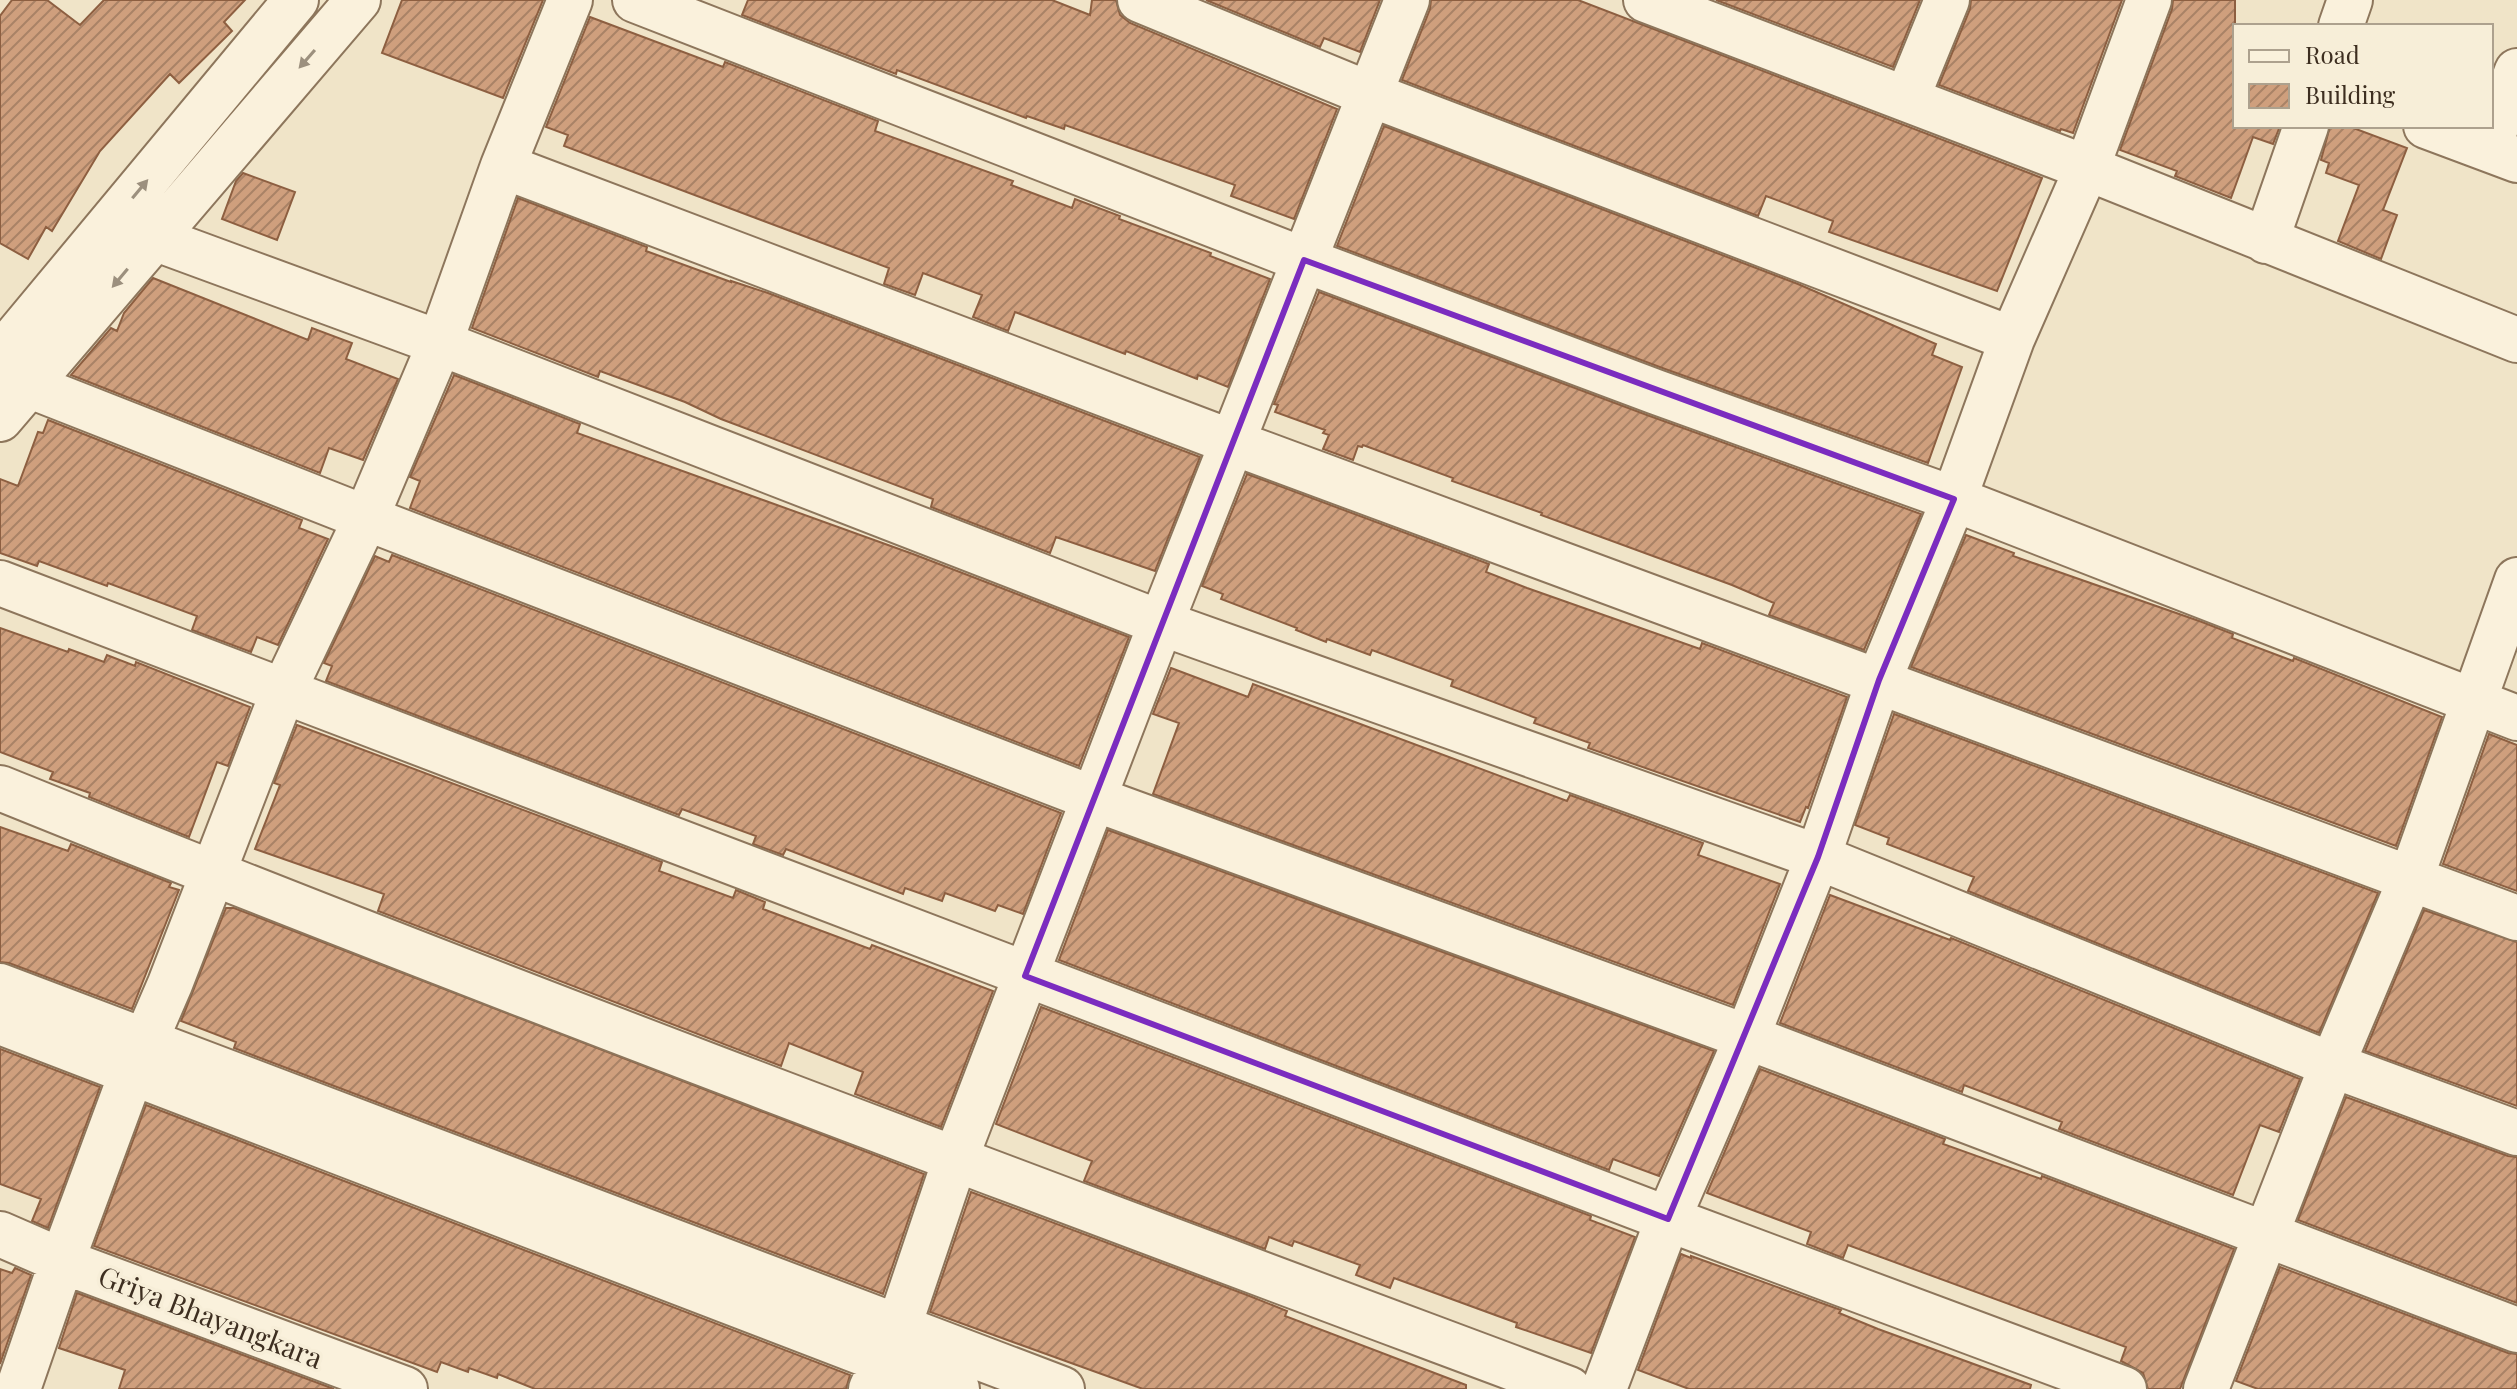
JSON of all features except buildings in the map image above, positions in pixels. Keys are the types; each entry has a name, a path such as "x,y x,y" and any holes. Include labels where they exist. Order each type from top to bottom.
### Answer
{"street":[{"path":"0,419 10,372 296,0"},
{"path":"10,372 154,238 358,0"},
{"path":"62,1261 283,692 366,518 440,343 503,166 570,0"},
{"path":"635,0 1304,260 1641,387 1954,499 2517,718"},
{"path":"1140,0 1369,94 2012,339"},
{"path":"886,1354 1025,976 1407,0"},
{"path":"1646,0 2087,168 2517,340"},
{"path":"1907,98 1947,0"},
{"path":"1604,1389 1668,1219 1747,1037 1818,857 1879,680 1954,499 2012,339 2087,168 2149,0"},
{"path":"2342,24 2350,0"},
{"path":"2431,128 2503,155 2517,71"},
{"path":"2266,241 2305,128"},
{"path":"503,166 1234,443 2517,918"},
{"path":"154,238 440,343 1161,623 1818,857 2332,1065 2517,1133"},
{"path":"10,372 366,518 1095,799 1747,1037 2517,1330"},
{"path":"2206,1389 2332,1065 2411,878 2517,580"},
{"path":"0,583 1025,976 2124,1389"},
{"path":"0,788 211,874 955,1160 1569,1389"},
{"path":"0,986 140,1054 886,1354 957,1389"},
{"path":"0,1022 140,1054"},
{"name":"Griya Bhayangkara","path":"0,1234 62,1261 405,1389"},
{"name":"Griya Bhayangkara","path":"18,1389 62,1261"},
{"path":"886,1354 1062,1389"}],"highlighted area":[{"path":"1304,260 1954,499 1879,680 1818,857 1668,1219 1025,976"}]}
